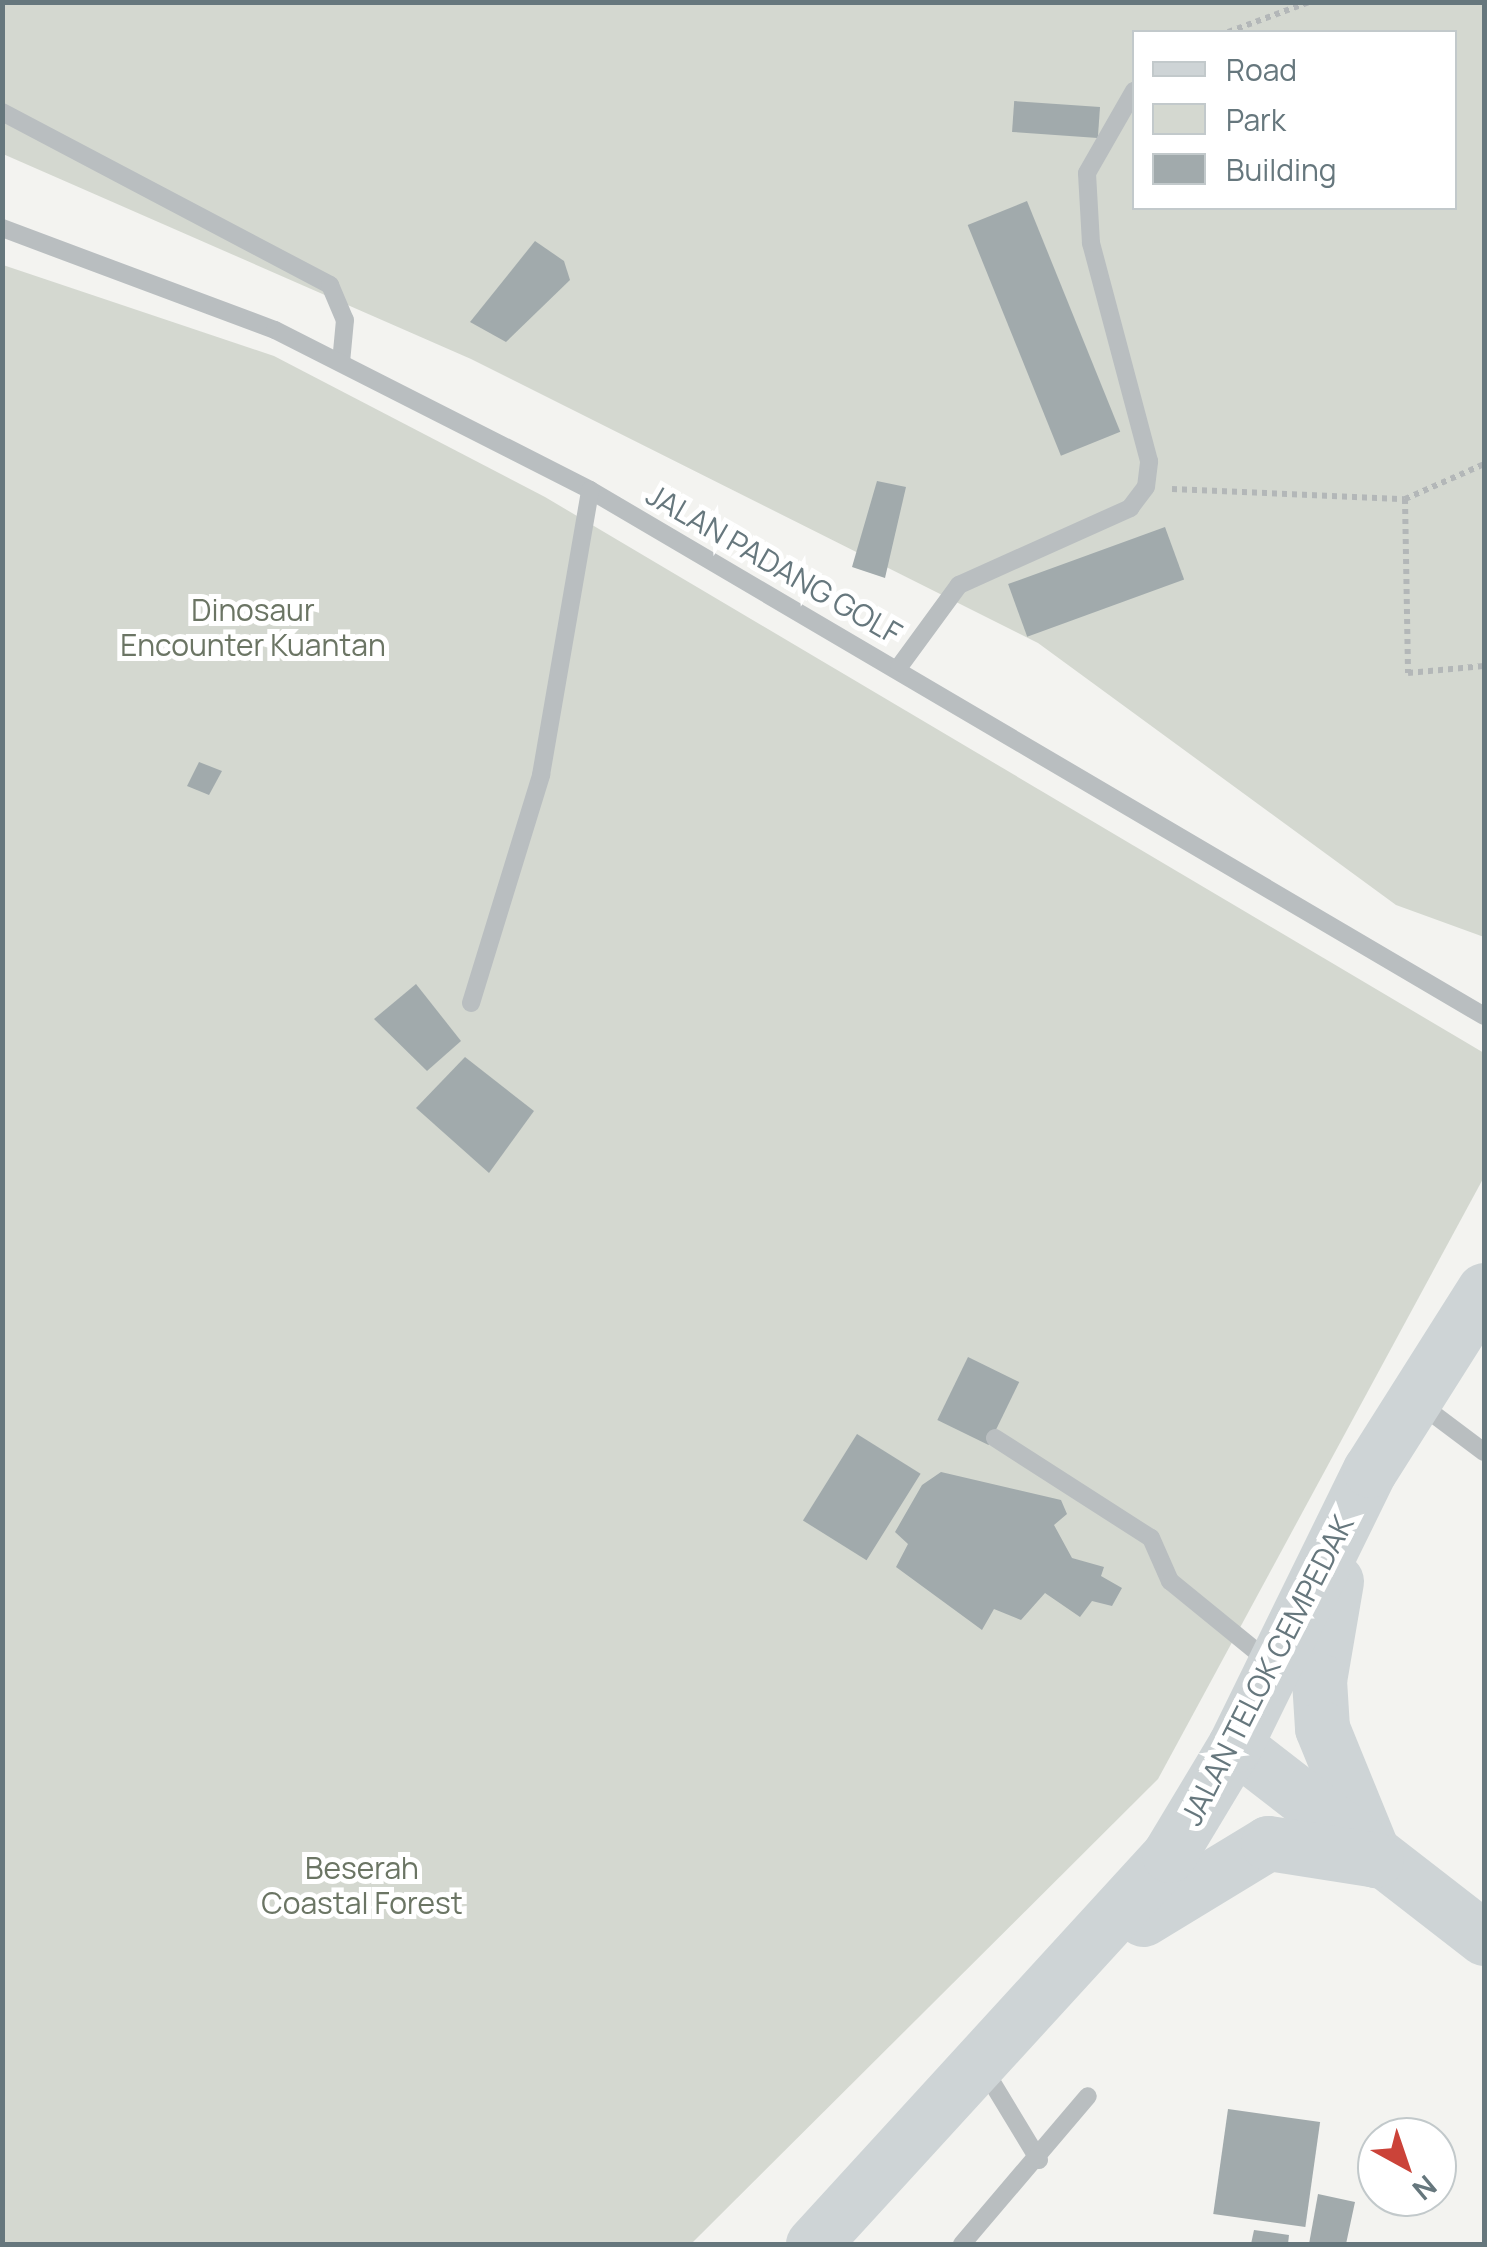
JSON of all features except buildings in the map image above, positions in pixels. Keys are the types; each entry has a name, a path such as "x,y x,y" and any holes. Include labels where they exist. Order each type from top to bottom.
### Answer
{"main road":[{"name":"JALAN TELOK CEMPEDAK","path":"813,2244 982,2066 1169,1856 1235,1745 1370,1470 1483,1291"},
{"path":"1370,1470 1318,1680 1333,1770 1376,1860"},
{"path":"1235,1745 1376,1860 1484,1938"},
{"path":"1052,1989 1232,1857 1268,1843 1376,1860"}],"street":[{"path":"899,668 958,584 1130,508 1146,488 1149,461 1091,243 1088,173 1132,95"},
{"path":"2,112 330,285 345,320 341,362"},
{"name":"JALAN PADANG GOLF","path":"2,228 341,362 590,490 899,668 1484,1016"},
{"path":"471,1003 541,774 590,490"},
{"path":"1416,1401 1484,1452"},
{"path":"994,1438 1151,1538 1170,1581 1273,1665"},
{"path":"982,2066 1039,2160"},
{"path":"962,2244 1039,2160 1088,2096"}],"path":[{"path":"1233,30 1310,2"},
{"path":"1146,488 1406,499 1484,464"},
{"path":"1406,499 1408,673 1484,666"}],"green space":[{"path":"3,3 1484,3 1484,937 1396,905 1038,643 471,359 3,154"},
{"path":"3,265 274,356 545,497 1484,1053 1484,1177 1158,1779 691,2244 3,2244"}],"park label":[{"name":"Dinosaur Encounter Kuantan","path":"253,627"},
{"name":"Beserah Coastal Forest","path":"362,1885"}]}
